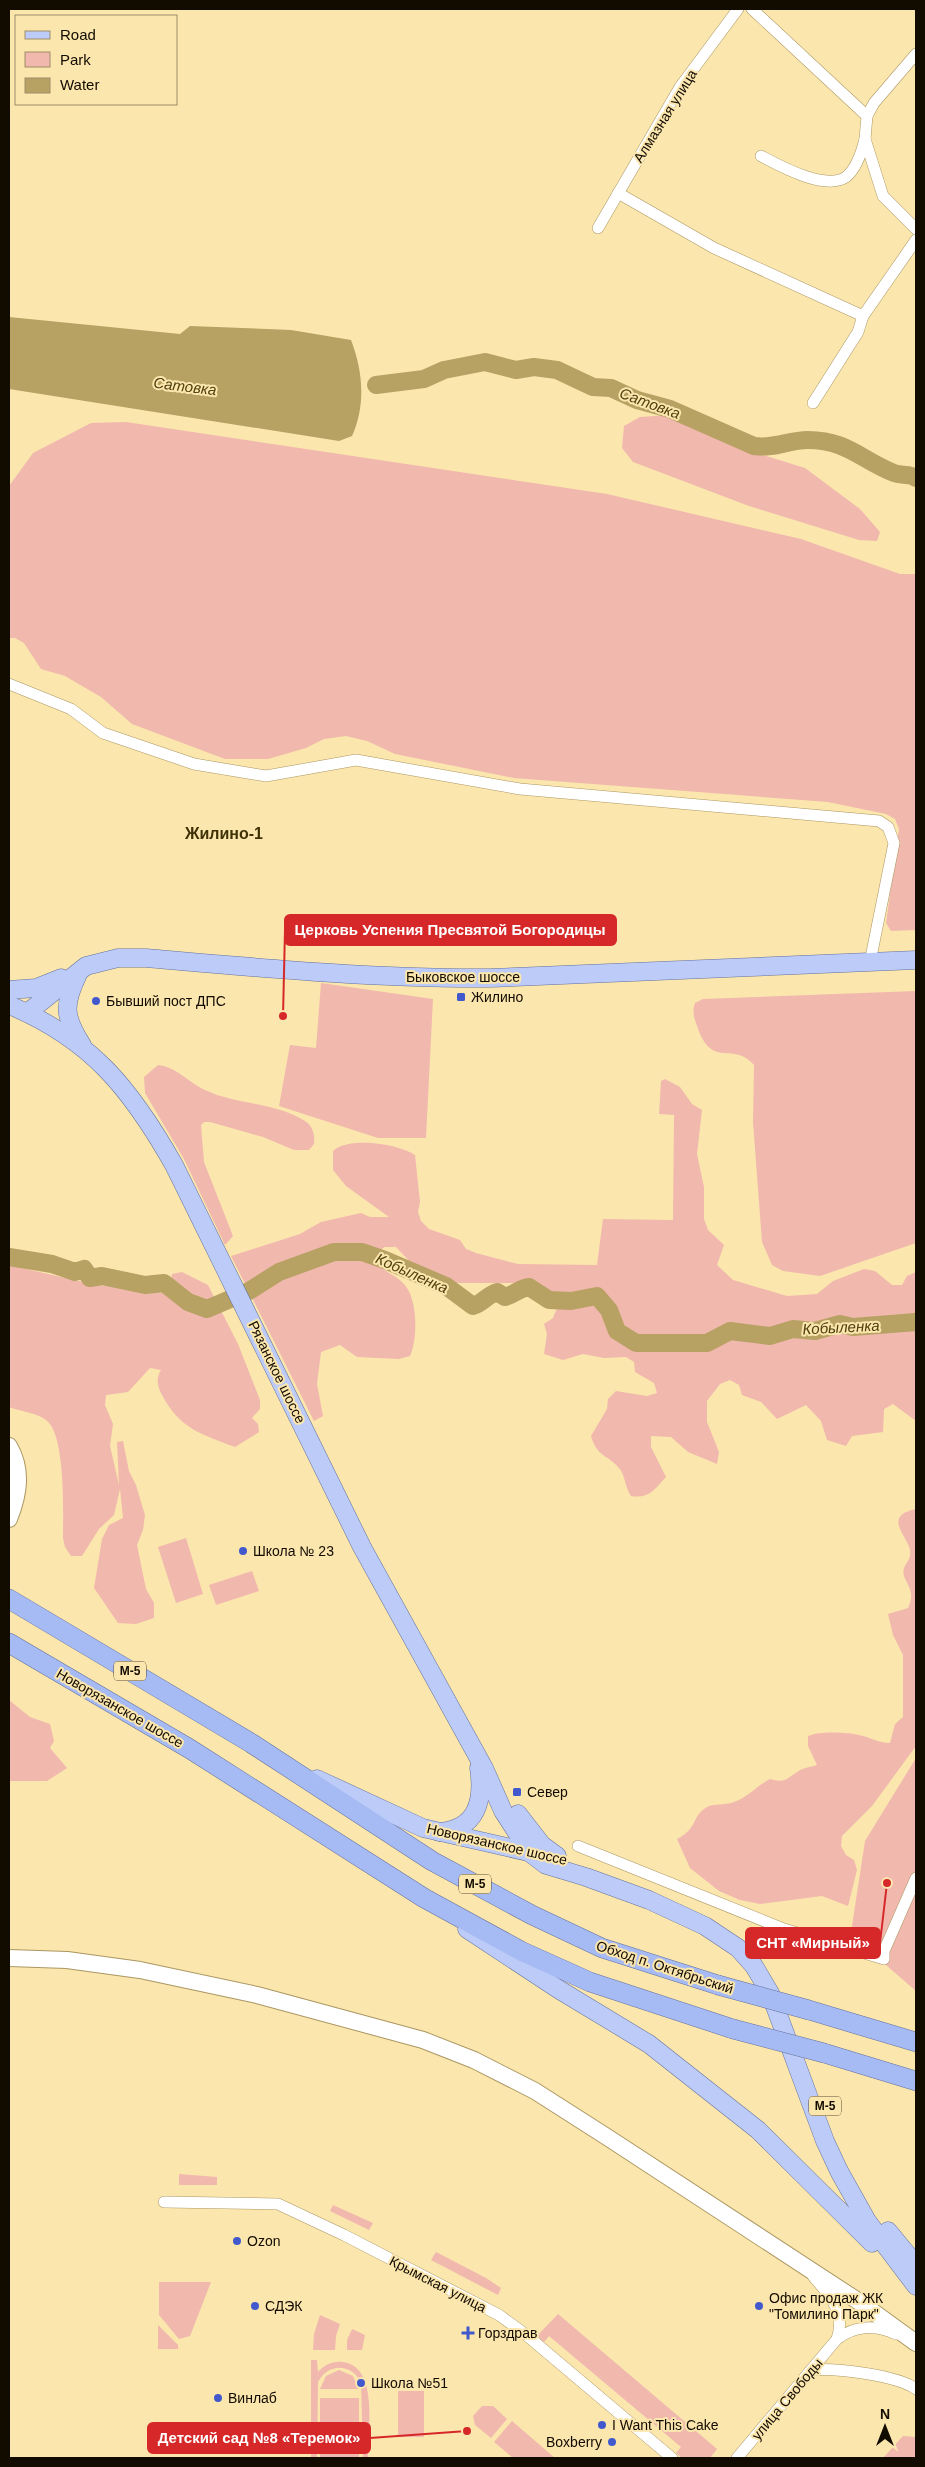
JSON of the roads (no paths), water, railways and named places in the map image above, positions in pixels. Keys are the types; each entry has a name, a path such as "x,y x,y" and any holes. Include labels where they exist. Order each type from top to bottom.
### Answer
{"highway":[{"name":"Новорязанское шоссе","path":"9,1599 251,1743"},
{"name":"Новорязанское шоссе","path":"9,1643 190,1749 424,1898"},
{"name":"Обход п. Октябрьский","path":"251,1743 432,1862 532,1915 602,1948 718,1985 916,2042"},
{"name":"М-5","path":"424,1898 521,1951 590,1982 733,2029 824,2053 916,2081"}],"main road":[{"name":"Быковское шоссе","path":"27,1012 80,970 118,958 146,958 358,976 433,979 916,960"},
{"path":"9,990 36,988 80,970"},
{"path":"80,970 69,991 67,1014 72,1029 82,1046"},
{"name":"Рязанское шоссе","path":"9,997 27,1012 82,1046 110,1071 129,1092 151,1124 246,1310 362,1547 484,1768 503,1811 530,1853"},
{"name":"Рязанское шоссе","path":"9,1005 27,1012"},
{"path":"9,1446 19,1471 15,1502 9,1519"},
{"path":"438,1832 454,1829 470,1819 481,1798 479,1767 469,1742"},
{"name":"Новорязанское шоссе","path":"251,1743 406,1821 438,1832 530,1853 556,1856 652,1889 709,1916 746,1941 765,1962 781,1988 836,2138 858,2185 892,2238 916,2265"},
{"name":"Рязанское шоссе","path":"484,1768 530,1831 542,1845 556,1856"},
{"path":"530,1853 546,1865 586,1876 648,1900 706,1926 738,1948 754,1966 770,1993 825,2141 839,2172 867,2222 916,2286"},
{"path":"424,1898 542,1979 649,2044 758,2130 916,2286"},
{"path":"9,1958 67,1960 140,1970 257,1995 423,2040 474,2060 535,2091 861,2303 916,2343"}],"street":[{"name":"Алмазная улица","path":"598,228 680,87 738,9"},
{"path":"752,9 867,116"},
{"path":"761,156 784,169 820,180 840,180 848,176 855,166 865,139 867,116 874,103 916,54"},
{"path":"865,139 883,196 916,229"},
{"path":"618,193 714,248 863,316"},
{"path":"813,403 858,332 863,316 916,240"},
{"path":"9,684 71,709 103,733 194,764 266,776 356,760 520,789 878,821 888,827 894,843 870,962"},
{"path":"578,1846 784,1929 884,1959 884,1951 916,1878"},
{"name":"Крымская улица","path":"164,2202 274,2203 344,2235 500,2315 672,2458"},
{"path":"805,2267 832,2300 839,2314 841,2325 837,2339"},
{"name":"улица Свободы","path":"738,2458 837,2339 845,2333 867,2327 888,2330 916,2343"},
{"path":"811,2370 846,2371 907,2384 916,2389"}],"water":[{"path":"9,317 180,334 190,326 291,330 351,340 358,364 361,388 361,400 356,424 352,436 339,441 9,389"}],"waterway":[{"name":"Сатовка","path":"376,385 424,379 444,370 485,362 516,370 534,367 557,370 593,387 611,388 637,400 670,409 754,446 762,447 801,440 833,443 882,468 916,478"},
{"name":"Кобыленка","path":"9,1257 52,1264 75,1272 84,1269 90,1278 102,1276 145,1285 164,1283 188,1302 207,1309 249,1291 279,1272 334,1252 362,1252 446,1286 473,1306 497,1292 505,1297 529,1287 549,1300 571,1301 597,1296 609,1310 617,1331 636,1343 707,1343 730,1331 770,1336 793,1329 815,1331 840,1324 853,1327 916,1322"}],"place":[{"name":"Жилино","path":"461,997"},
{"name":"Бывший пост ДПС","path":"96,1001"},
{"name":"Церковь Успения Пресвятой Богородицы","path":"283,1016"},
{"name":"Школа № 23","path":"243,1551"},
{"name":"Север","path":"517,1792"},
{"name":"СНТ «Мирный»","path":"887,1883"},
{"name":"Ozon","path":"237,2241"},
{"name":"СДЭК","path":"255,2306"},
{"name":"Офис продаж ЖК \"Томилино Парк\"","path":"759,2306"},
{"name":"Горздрав","path":"468,2333"},
{"name":"Школа №51","path":"361,2383"},
{"name":"Винлаб","path":"218,2398"},
{"name":"I Want This Cake","path":"602,2425"},
{"name":"Детский сад №8 «Теремок»","path":"467,2431"},
{"name":"Boxberry","path":"612,2442"}],"district":[{"name":"Жилино-1","path":"224,833"}]}
